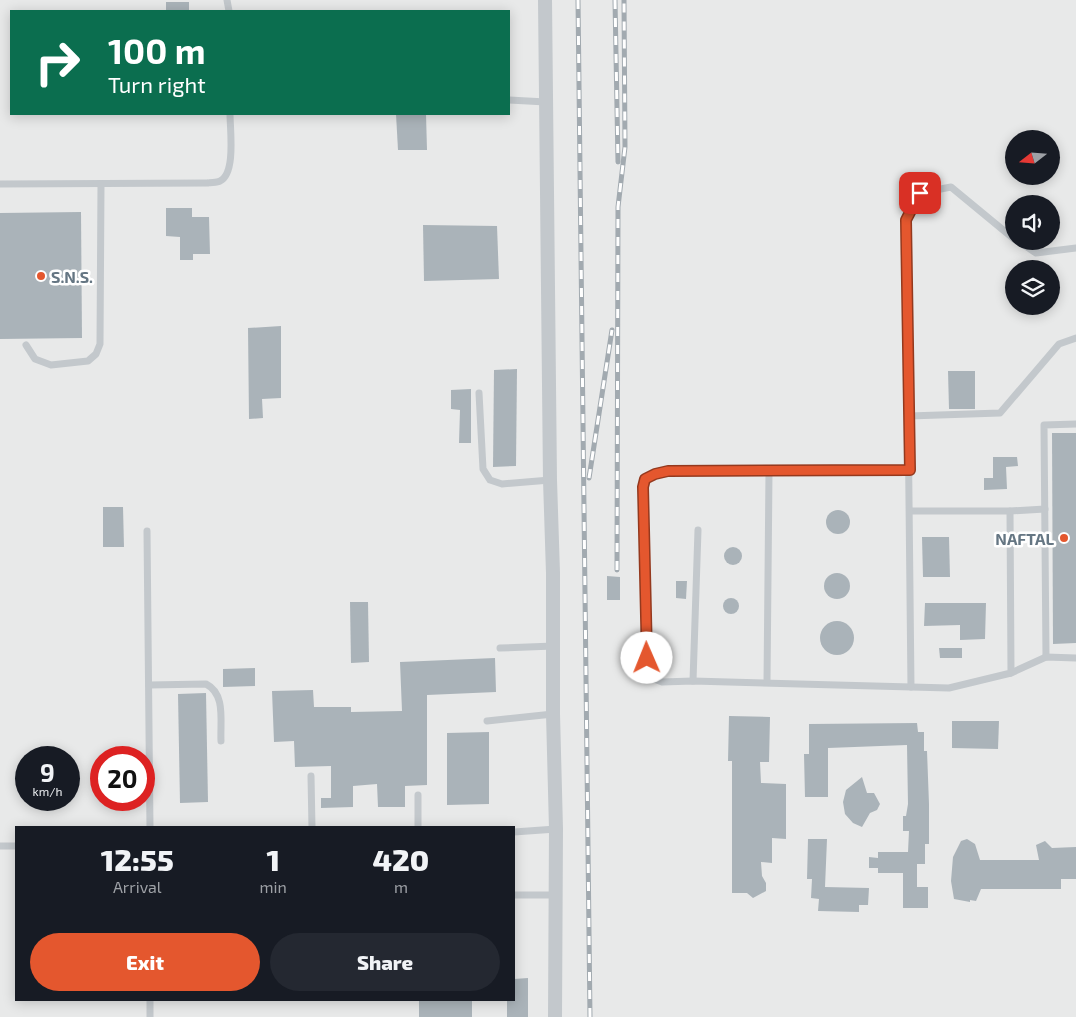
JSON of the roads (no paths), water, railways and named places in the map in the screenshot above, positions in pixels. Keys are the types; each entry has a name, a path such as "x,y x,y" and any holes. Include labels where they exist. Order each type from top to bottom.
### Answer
{"street":[{"path":"546,0 550,480 556,829 555,1017"}],"lane":[{"path":"510,100 546,102"},
{"path":"0,184 221,181 228,172 230,161 230,115"},
{"path":"26,345 35,359 51,365 88,361 96,354 100,344 101,184"},
{"path":"911,687 906,220 920,193 951,187 1005,232"},
{"path":"1032,250 1036,253 1076,248"},
{"path":"909,416 1000,413 1059,344 1076,338"},
{"path":"478,393 483,468 490,480 502,484 550,480"},
{"path":"1046,657 1044,425 1076,424"},
{"path":"910,470 668,471 645,479 643,487 647,649 650,672 654,679 662,682 767,682 949,688 1011,673 1046,657 1076,658"},
{"path":"767,682 769,472"},
{"path":"910,511 1045,509"},
{"path":"1010,511 1011,673"},
{"path":"693,681 698,530"},
{"path":"147,531 150,826"},
{"path":"500,648 554,646"},
{"path":"149,685 206,684 215,688 220,696 220,741"},
{"path":"487,721 553,714"},
{"path":"311,776 312,826"},
{"path":"418,795 418,826"},
{"path":"515,832 556,829"},
{"path":"0,846 15,846"},
{"path":"515,894 556,895"},
{"path":"150,1001 150,1017"}],"railway":[{"path":"578,0 590,1017"},
{"path":"615,0 618,162"},
{"path":"617,570 618,207 625,147 624,0"},
{"path":"589,478 612,330"}],"place":[{"name":"S.N.S.","path":"41,276"},
{"name":"NAFTAL","path":"1064,538"}]}
